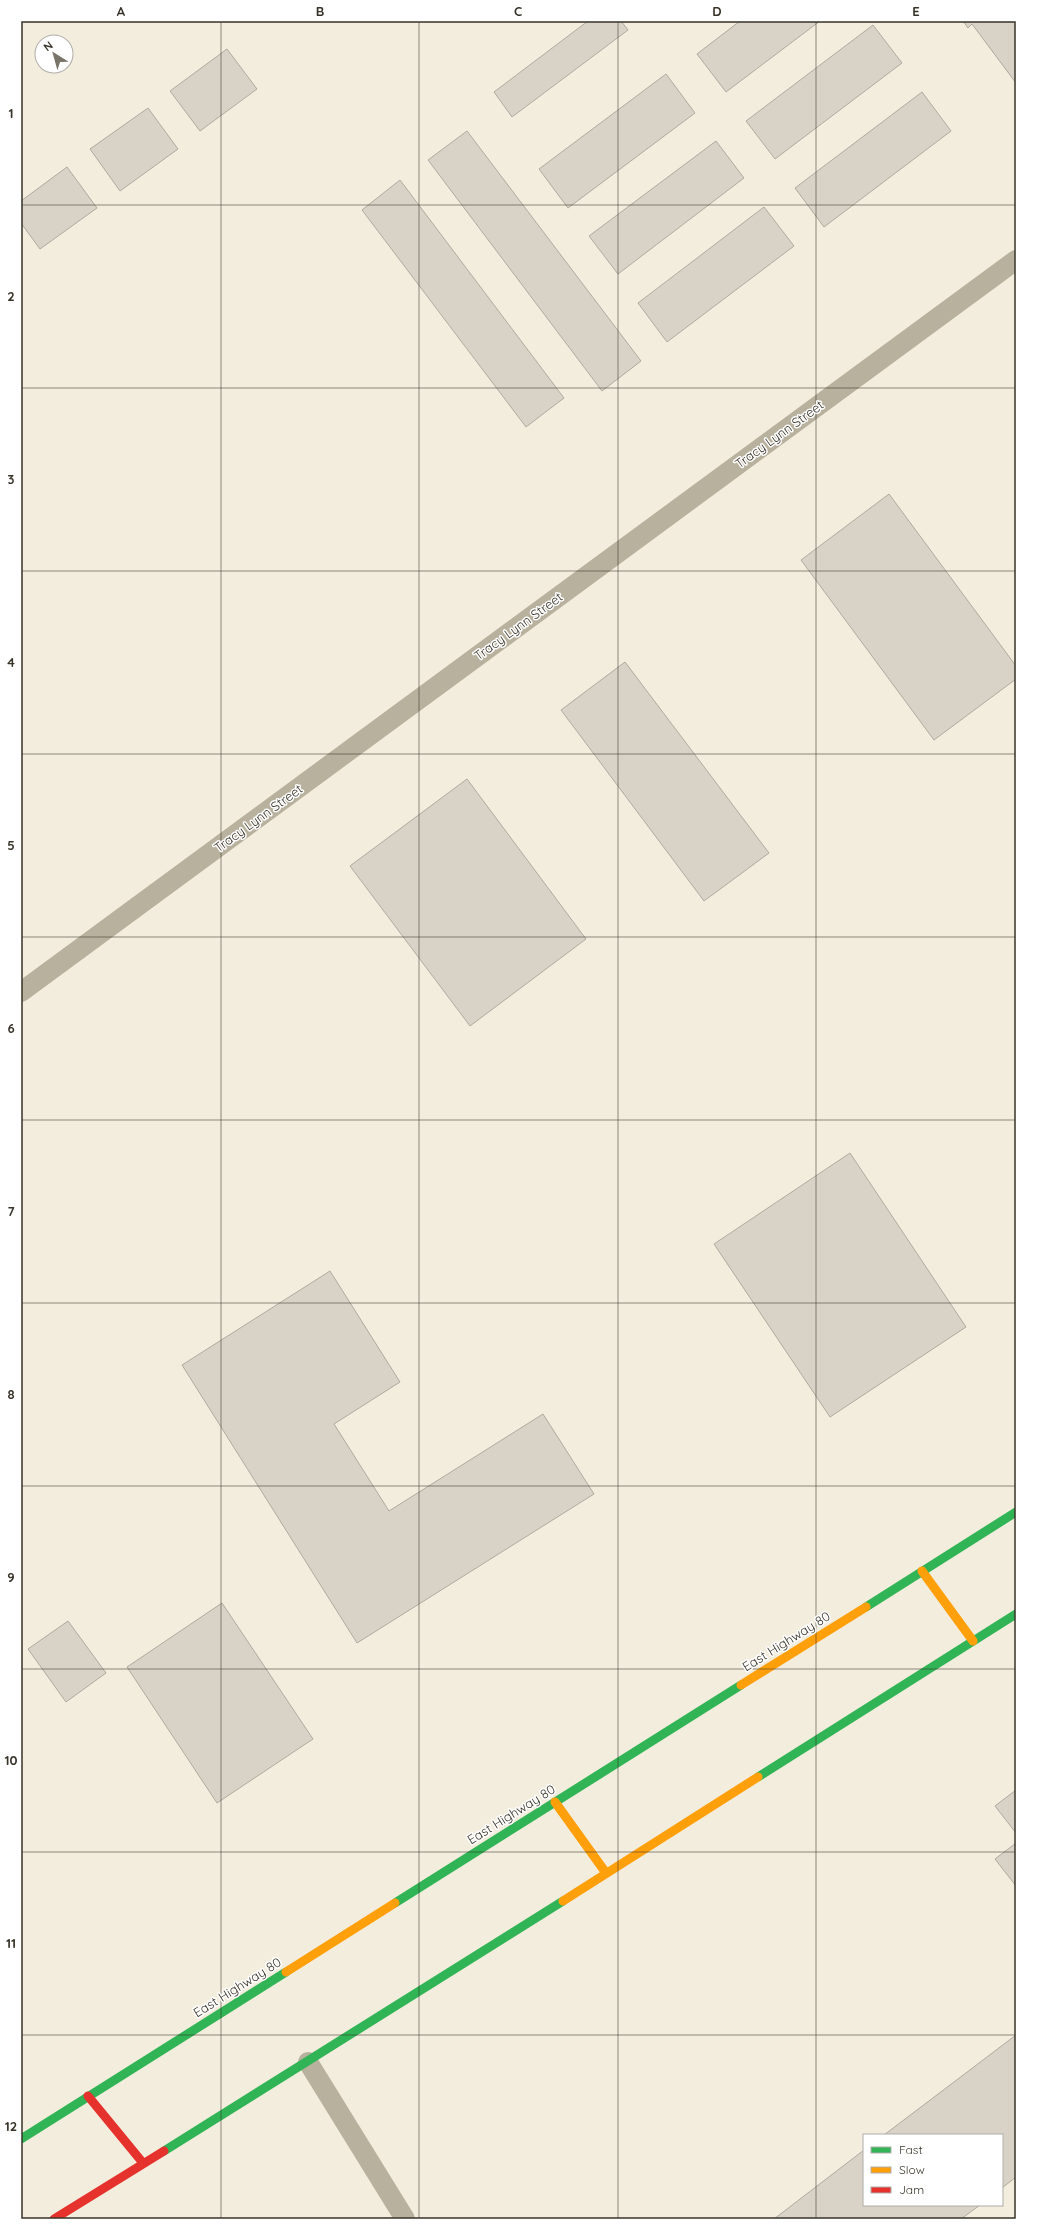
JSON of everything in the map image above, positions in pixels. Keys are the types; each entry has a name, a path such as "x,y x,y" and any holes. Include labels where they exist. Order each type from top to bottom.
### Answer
{"main road":[{"name":"East Highway 80","path":"21,2139 1016,1512"},
{"path":"922,1571 973,1641"},
{"path":"54,2219 308,2062 1016,1614"},
{"path":"555,1802 606,1873"},
{"path":"88,2096 144,2163"}],"lane":[{"name":"Tracy Lynn Street","path":"21,992 1016,260"},
{"path":"308,2062 405,2219"}],"building":[{"path":"588,21 621,21 628,30 512,117 494,92"},
{"path":"740,21 820,21 726,92 697,54"},
{"path":"963,21 1016,21 1016,83 972,24 968,28"},
{"path":"873,25 902,63 775,159 746,121"},
{"path":"227,49 257,89 200,131 170,91"},
{"path":"666,74 695,113 568,208 539,169"},
{"path":"922,92 951,131 824,227 795,188"},
{"path":"148,108 178,149 120,191 90,149"},
{"path":"467,131 641,361 602,391 428,160"},
{"path":"716,141 744,178 618,274 589,236"},
{"path":"67,167 97,208 40,249 21,223 21,201"},
{"path":"400,180 564,398 526,427 362,210"},
{"path":"764,207 794,246 667,342 638,303"},
{"path":"889,494 1016,666 1016,679 934,740 801,560"},
{"path":"625,662 769,853 704,901 561,710"},
{"path":"467,779 586,939 470,1026 350,866"},
{"path":"850,1153 966,1327 830,1417 714,1244"},
{"path":"330,1271 400,1382 334,1424 389,1511 543,1414 594,1494 357,1643 182,1365"},
{"path":"222,1603 313,1739 217,1803 127,1667"},
{"path":"68,1621 106,1673 66,1702 28,1649"},
{"path":"1016,1790 1016,1833 995,1806"},
{"path":"1016,1843 1016,1886 995,1859"},
{"path":"1016,2035 1016,2177 1003,2187 1003,2134 885,2134"},
{"path":"863,2151 863,2206 979,2206 961,2219 774,2219"}],"traffic: fast":[{"path":"866,1607 1016,1512"},
{"path":"758,1777 1016,1614"},
{"path":"395,1903 741,1685"},
{"path":"164,2151 563,1901"},
{"path":"21,2139 286,1972"}],"traffic: slow":[{"path":"922,1571 973,1641"},
{"path":"741,1685 866,1607"},
{"path":"563,1901 758,1777"},
{"path":"555,1802 606,1873"},
{"path":"286,1972 395,1903"}],"traffic: jam":[{"path":"88,2096 143,2163"},
{"path":"54,2219 164,2151"}]}
